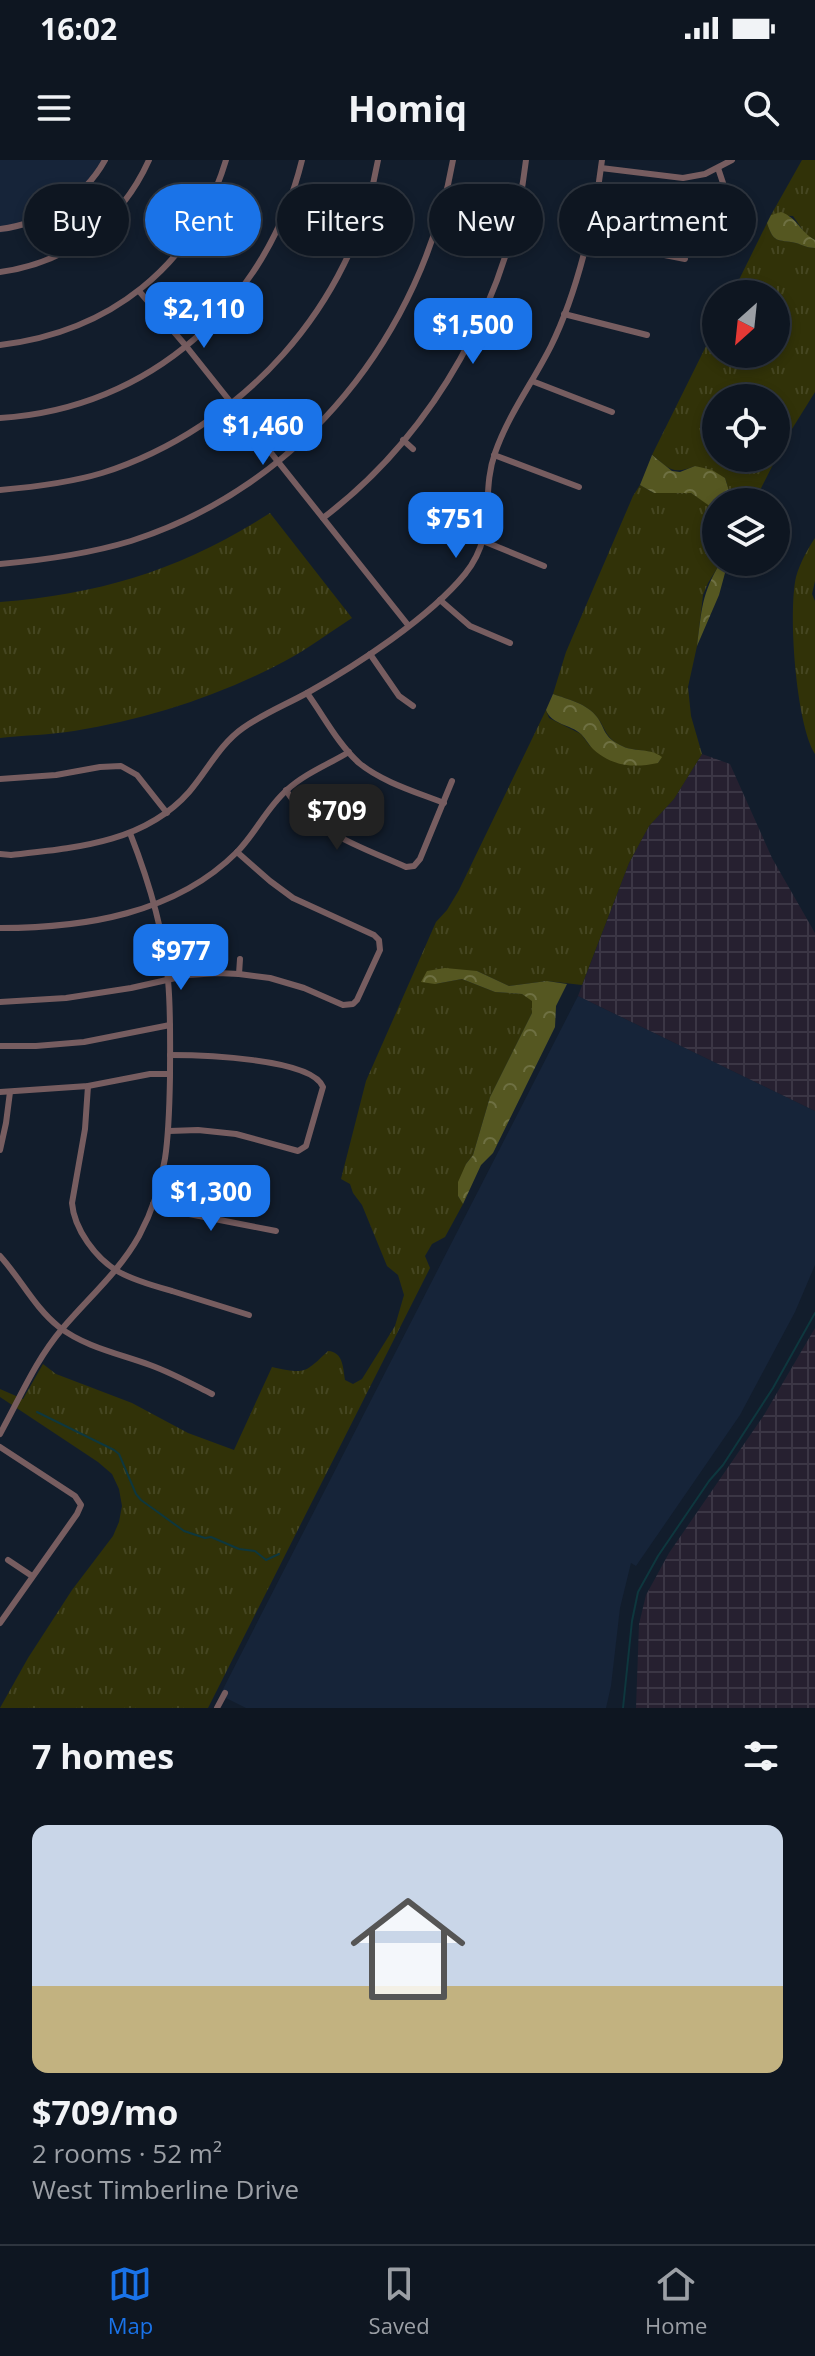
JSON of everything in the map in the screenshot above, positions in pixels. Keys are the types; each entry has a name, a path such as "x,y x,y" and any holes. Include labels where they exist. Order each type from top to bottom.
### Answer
{"street":[{"path":"0,229 26,224 56,210 87,185 105,160"},
{"path":"0,272 61,255 89,236 111,218 132,192 149,160"},
{"path":"0,345 59,334 116,307 139,291 176,255 201,221 219,185 226,160"},
{"path":"0,418 56,411 92,400 133,381 186,346 233,301 270,247 292,199 302,160"},
{"path":"0,490 41,487 100,473 136,460 181,438 232,403 283,356 319,309 354,243 378,160"},
{"path":"0,564 49,560 134,540 214,504 278,462 330,413 367,368 390,333 423,266 448,187 453,160"},
{"path":"323,518 371,476 424,415 451,375 496,281 516,224 526,160"},
{"path":"597,184 601,164 683,178 705,174 732,160"},
{"path":"718,168 723,184"},
{"path":"0,854 100,843 130,833 167,813 186,795 220,750 239,731 370,654 440,600 466,573 483,541 489,504 489,475 494,455 508,422 552,345 582,256"},
{"path":"670,256 685,259"},
{"path":"139,291 408,625"},
{"path":"564,314 647,335"},
{"path":"532,381 612,412"},
{"path":"403,440 413,449"},
{"path":"494,455 579,487"},
{"path":"434,527 483,541 544,566"},
{"path":"440,600 470,626 510,643"},
{"path":"370,654 399,696 413,706"},
{"path":"307,693 349,752 362,765 444,803"},
{"path":"212,743 220,750"},
{"path":"0,928 92,922 154,906 186,891 215,872 237,852 286,790 349,752"},
{"path":"128,769 133,759"},
{"path":"0,779 114,766 128,769 145,784 167,813"},
{"path":"286,790 302,809 331,833 406,867 414,866 420,859 452,781"},
{"path":"0,1434 30,1374 62,1329 116,1271 139,1234 164,1171 169,1131 168,979 154,906 130,833"},
{"path":"0,1002 66,998 189,975 239,974 270,978 304,988 343,1005 353,1004 380,950 379,940 293,898 237,852"},
{"path":"239,974 240,959"},
{"path":"0,1046 84,1042 170,1025"},
{"path":"169,1131 236,1134 293,1150 302,1149 309,1139 323,1087 321,1080 294,1069 245,1058 170,1055"},
{"path":"0,1092 88,1086 150,1074 170,1074"},
{"path":"88,1086 83,1141 73,1189 73,1215 81,1233 116,1271 134,1280 249,1315"},
{"path":"0,1150 10,1092"},
{"path":"153,1204 276,1231"},
{"path":"0,1256 17,1274 40,1310 62,1329 94,1346 151,1365 212,1394"},
{"path":"0,1447 75,1496 81,1505 0,1623"},
{"path":"8,1560 32,1576"},
{"path":"217,1708 225,1693"}],"shaded area":[{"path":"0,160 108,160 87,184 24,184 24,228 0,233"},
{"path":"702,754 730,764 772,858 815,933 815,1111 578,996 629,863 649,826 674,799"},
{"path":"578,996 815,1111 815,1265 795,1312 740,1415 636,1566 631,1563 620,1608 606,1708 246,1708 220,1695"},
{"path":"815,1328 815,1708 636,1708 639,1624 646,1595 669,1553 764,1415"}],"green space":[{"path":"802,160 815,160 815,240 806,235 793,216 771,215"},
{"path":"781,212 815,240 815,248 774,238 767,223 771,215"},
{"path":"767,223 777,239 815,248 815,392 790,432 790,384 702,384 702,469 695,466 672,469 652,455 702,354 702,368 790,368 790,280 739,280 751,256 756,256 756,245"},
{"path":"652,455 672,471 680,472 695,466 702,468 702,472 715,472 725,478 728,488 702,488 702,501 691,493 654,493 640,485"},
{"path":"710,472 769,472 761,488 728,488 725,478"},
{"path":"640,485 654,493 691,493 702,500 702,576 712,576 703,595 688,687 691,716 702,754 674,799 649,826 629,863 582,985 547,981 509,986 477,971 435,984 462,979 495,992 522,994 532,1000 532,1013 490,1097 473,1155 466,1164 458,1196 463,1204 445,1237 432,1244 425,1256 430,1268 208,1708 0,1708 72,1590 113,1536 122,1506 112,1474 0,1397 0,1389 23,1399 43,1364 56,1374 132,1403 188,1433 234,1450 272,1367 303,1370 328,1351 333,1352 341,1361 345,1380 353,1384 362,1379 395,1326 404,1295 398,1275 387,1266 350,1184 341,1179 366,1081 436,922 459,890 546,710 549,718 581,734 590,746 658,763 661,758 652,752 620,745 588,709 553,694 566,652"},
{"path":"270,513 352,618 285,661 235,685 182,705 102,726 0,738 0,602 73,593 141,576 238,533"},
{"path":"815,538 812,594 815,601 815,754 808,739 799,694 793,615 796,577"},
{"path":"713,576 724,576 697,646 702,612"},
{"path":"553,694 588,709 614,742 662,757 658,763 624,765 601,755 581,734 549,715 546,710"},
{"path":"445,968 477,971 509,986 547,981 567,984 556,1006 555,1027 493,1153 481,1165 463,1204 458,1196 458,1182 473,1155 490,1097 532,1013 532,1001 522,994 495,992 462,979 435,984 421,982 427,971"}],"waterway":[{"path":"623,1708 638,1592 658,1556 773,1388 815,1313"},
{"path":"37,1412 119,1454 141,1500 184,1531 211,1537 239,1549 255,1551 266,1560 279,1554"}]}
